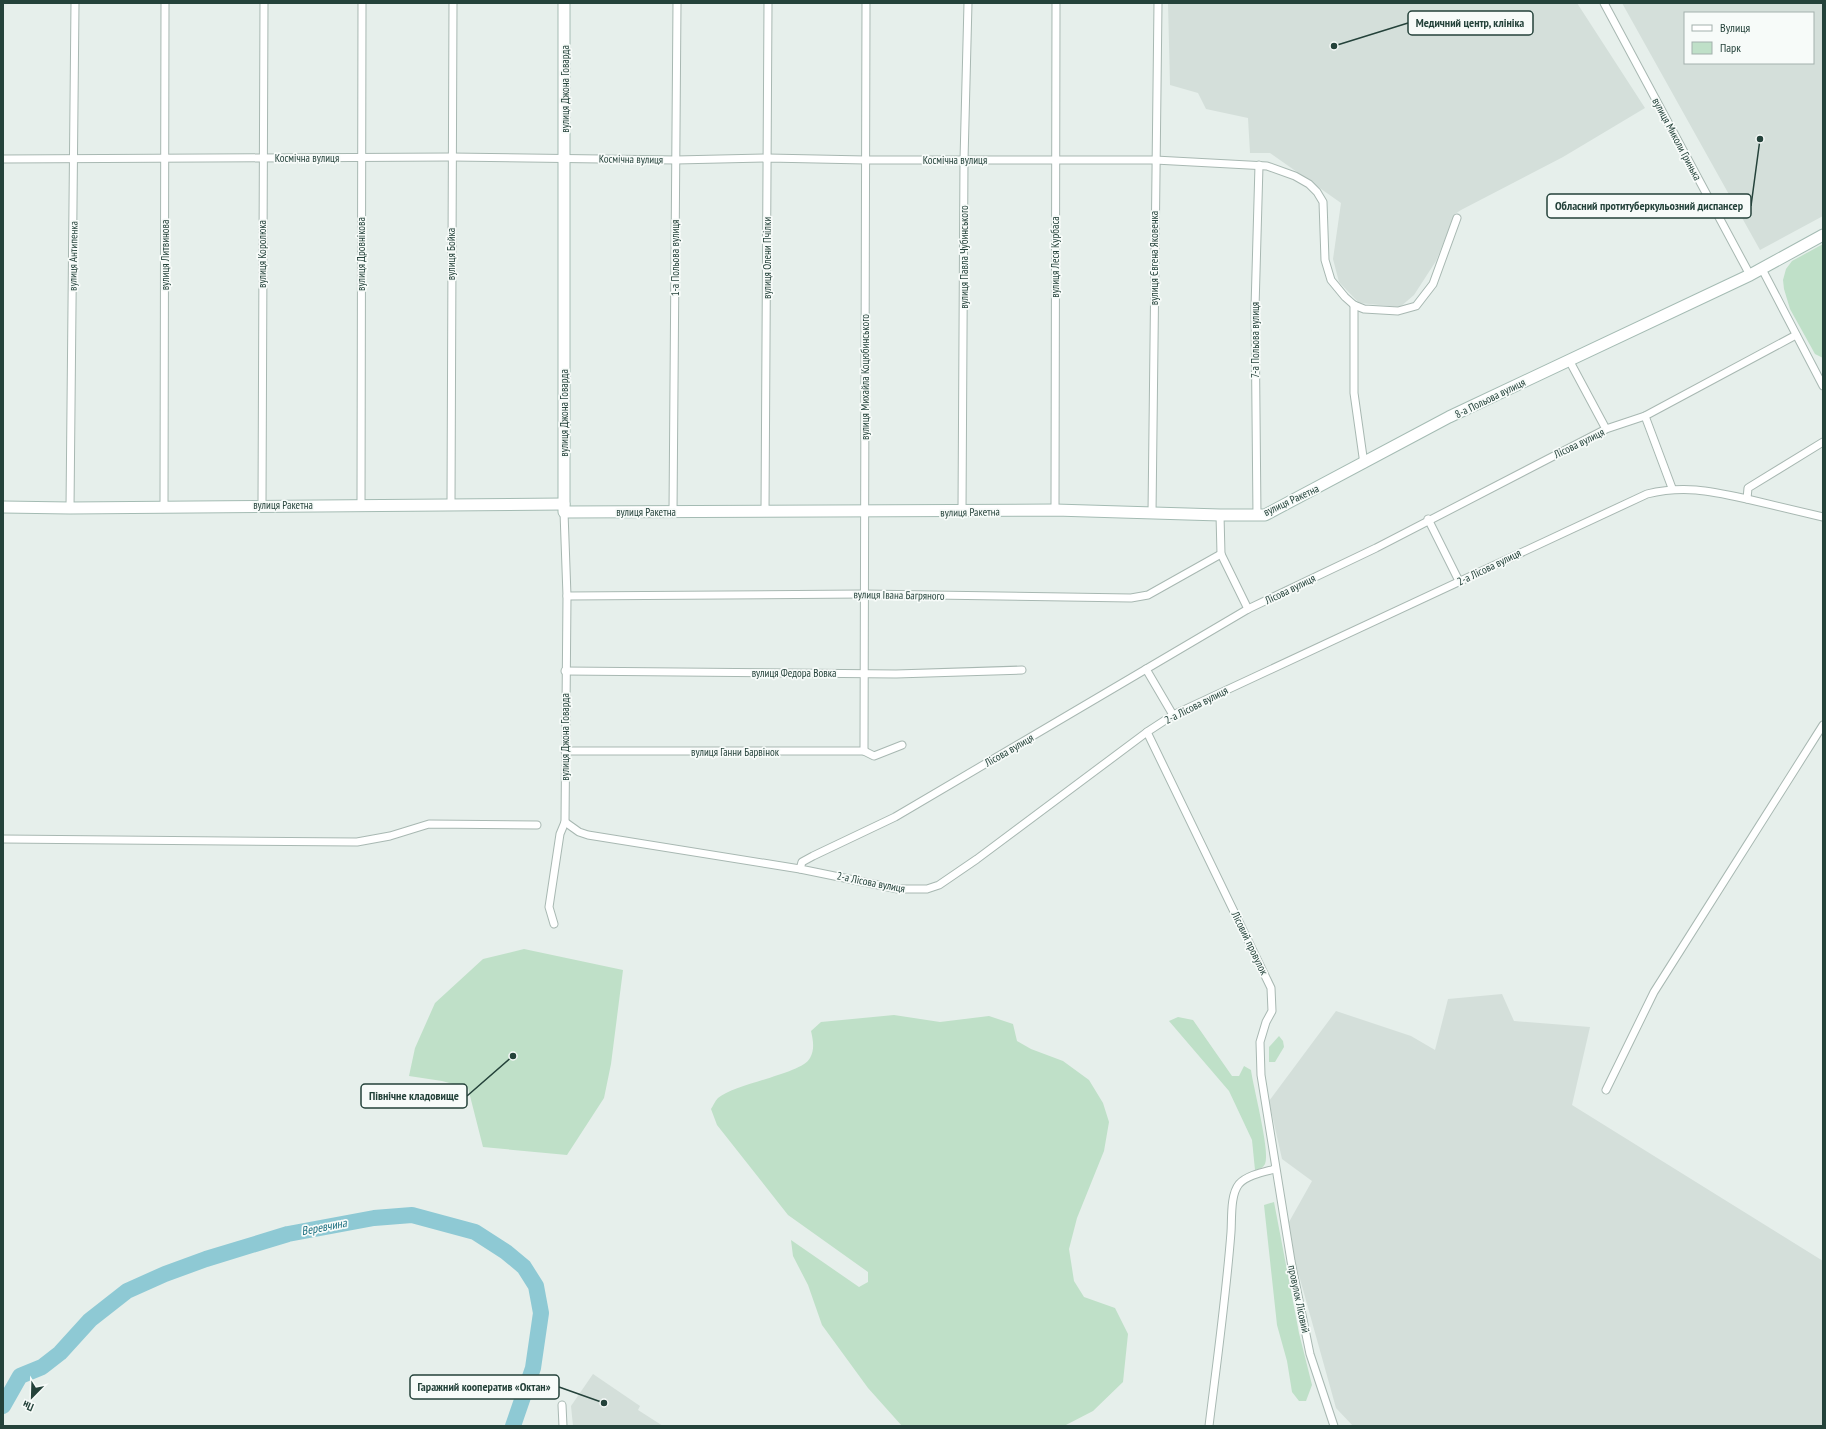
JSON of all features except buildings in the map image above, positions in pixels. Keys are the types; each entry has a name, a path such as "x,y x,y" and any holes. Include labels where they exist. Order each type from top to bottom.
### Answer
{"street":[{"name":"вулиця Антипенка","path":"70,508 75,158 75,3"},
{"name":"вулиця Литвинова","path":"164,507 165,3"},
{"name":"вулиця Королюка","path":"262,505 262,159 264,3"},
{"name":"вулиця Дровнікова","path":"361,505 362,3"},
{"name":"вулиця Бойка","path":"451,505 451,157 453,3"},
{"name":"вулиця Джона Говарда","path":"554,924 549,907 560,834 565,822 565,671 567,596 564,508 564,3"},
{"name":"1-а Польова вулиця","path":"673,512 677,3"},
{"name":"вулиця Олени Пчілки","path":"765,512 768,3"},
{"name":"вулиця Михайла Коцюбинського","path":"864,751 866,3"},
{"name":"вулиця Павла Чубинського","path":"962,512 964,160 968,3"},
{"name":"вулиця Леся Курбаса","path":"1055,510 1056,3"},
{"name":"вулиця Євгена Яковенка","path":"1152,514 1158,3"},
{"name":"вулиця Миколи Гринька","path":"1604,3 1750,275"},
{"name":"Космічна вулиця","path":"3,159 451,157 676,160 768,158 1056,161 1155,160 1259,165 1278,168 1309,184 1317,192 1323,202 1325,260 1331,280 1345,297 1354,305"},
{"name":"7-а Польова вулиця","path":"1256,516 1255,316 1259,165"},
{"path":"1364,464 1354,393 1354,305 1364,309 1398,311 1416,306 1433,284 1458,218"},
{"name":"8-а Польова вулиця","path":"1364,464 1449,417 1750,275 1823,235"},
{"path":"1762,269 1823,386"},
{"name":"Лісова вулиця","path":"800,869 802,862 807,859 895,817 1248,609 1376,548 1428,519 1606,429 1645,416 1796,335"},
{"path":"1569,360 1606,429"},
{"path":"1645,416 1672,488"},
{"path":"1747,499 1748,488 1823,442"},
{"name":"вулиця Ракетна","path":"3,507 70,508 262,505 451,505 673,512 962,512 1055,510 1256,516 1265,515 1280,508 1364,464"},
{"name":"2-а Лісова вулиця","path":"565,822 579,832 588,835 800,869 898,889 920,890 932,887 977,858 1147,732 1173,715 1647,494 1672,488 1710,491 1823,517"},
{"path":"1220,515 1221,554 1248,609"},
{"path":"1428,519 1459,581"},
{"name":"вулиця Івана Багряного","path":"567,596 864,594 1141,597 1221,554"},
{"path":"1146,669 1173,715"},
{"name":"вулиця Федора Вовка","path":"565,671 864,674 1022,670"},
{"path":"1606,1090 1654,992 1823,725"},
{"name":"Лісовий провулок","path":"1147,732 1271,988 1272,1011 1262,1032 1259,1061 1276,1169"},
{"name":"вулиця Ганни Барвінок","path":"565,751 864,751 871,755 878,755 902,745"},
{"path":"3,839 357,842 390,836 428,824 537,825"},
{"path":"1209,1426 1229,1267 1235,1195 1239,1184 1256,1174 1276,1169"},
{"name":"провулок Лісовий","path":"1276,1169 1291,1261 1310,1354 1334,1426"},
{"path":"562,1405 563,1426"}],"shaded area":[{"path":"1168,3 1577,3 1645,108 1563,157 1455,214 1436,261 1414,295 1400,307 1359,303 1339,282 1333,259 1341,203 1270,153 1250,153 1248,118 1206,109 1198,93 1170,85"},
{"path":"1622,3 1823,3 1823,216 1760,250"},
{"path":"1502,994 1514,1021 1590,1027 1572,1105 1823,1261 1823,1426 1353,1426 1336,1408 1295,1261 1289,1222 1312,1181 1282,1159 1269,1101 1336,1011 1411,1036 1435,1050 1448,999"},
{"path":"593,1374 640,1406 638,1410 663,1426 573,1426 571,1406"}],"green space":[{"path":"1823,244 1823,358 1815,354 1790,309 1783,280 1786,269 1792,261"},
{"path":"524,949 623,970 611,1064 604,1098 567,1155 483,1147 468,1088 442,1081 409,1076 415,1048 435,1003 483,959"},
{"path":"894,1015 940,1022 989,1016 1013,1024 1017,1041 1031,1049 1063,1061 1089,1080 1103,1103 1109,1122 1104,1151 1077,1218 1069,1249 1074,1281 1084,1297 1115,1308 1128,1334 1123,1382 1093,1411 1064,1426 902,1426 868,1388 822,1325 808,1285 793,1256 791,1240 859,1287 868,1282 868,1272 788,1215 717,1125 711,1109 718,1098 739,1088 782,1074 804,1064 810,1058 813,1051 811,1031 821,1022"},
{"path":"1178,1017 1193,1020 1232,1076 1239,1076 1244,1066 1251,1070 1266,1147 1265,1164 1261,1168 1255,1170 1252,1140 1229,1091 1169,1021"},
{"path":"1279,1036 1283,1041 1284,1047 1275,1062 1269,1062 1269,1047"},
{"path":"1274,1202 1299,1333 1312,1385 1306,1401 1299,1401 1292,1392 1287,1361 1277,1325 1264,1205"}],"waterway":[{"name":"Веревчина","path":"3,1406 20,1376 42,1367 60,1353 90,1320 127,1291 165,1274 206,1259 288,1234 374,1218 412,1215 475,1232 506,1252 524,1267 536,1286 541,1313 533,1368 513,1426"}],"place":[{"name":"Медичний центр, клініка","path":"1334,46"},
{"name":"Обласний протитуберкульозний диспансер","path":"1760,139"},
{"name":"Північне кладовище","path":"513,1056"},
{"name":"Гаражний кооператив «Октан»","path":"604,1403"}]}
